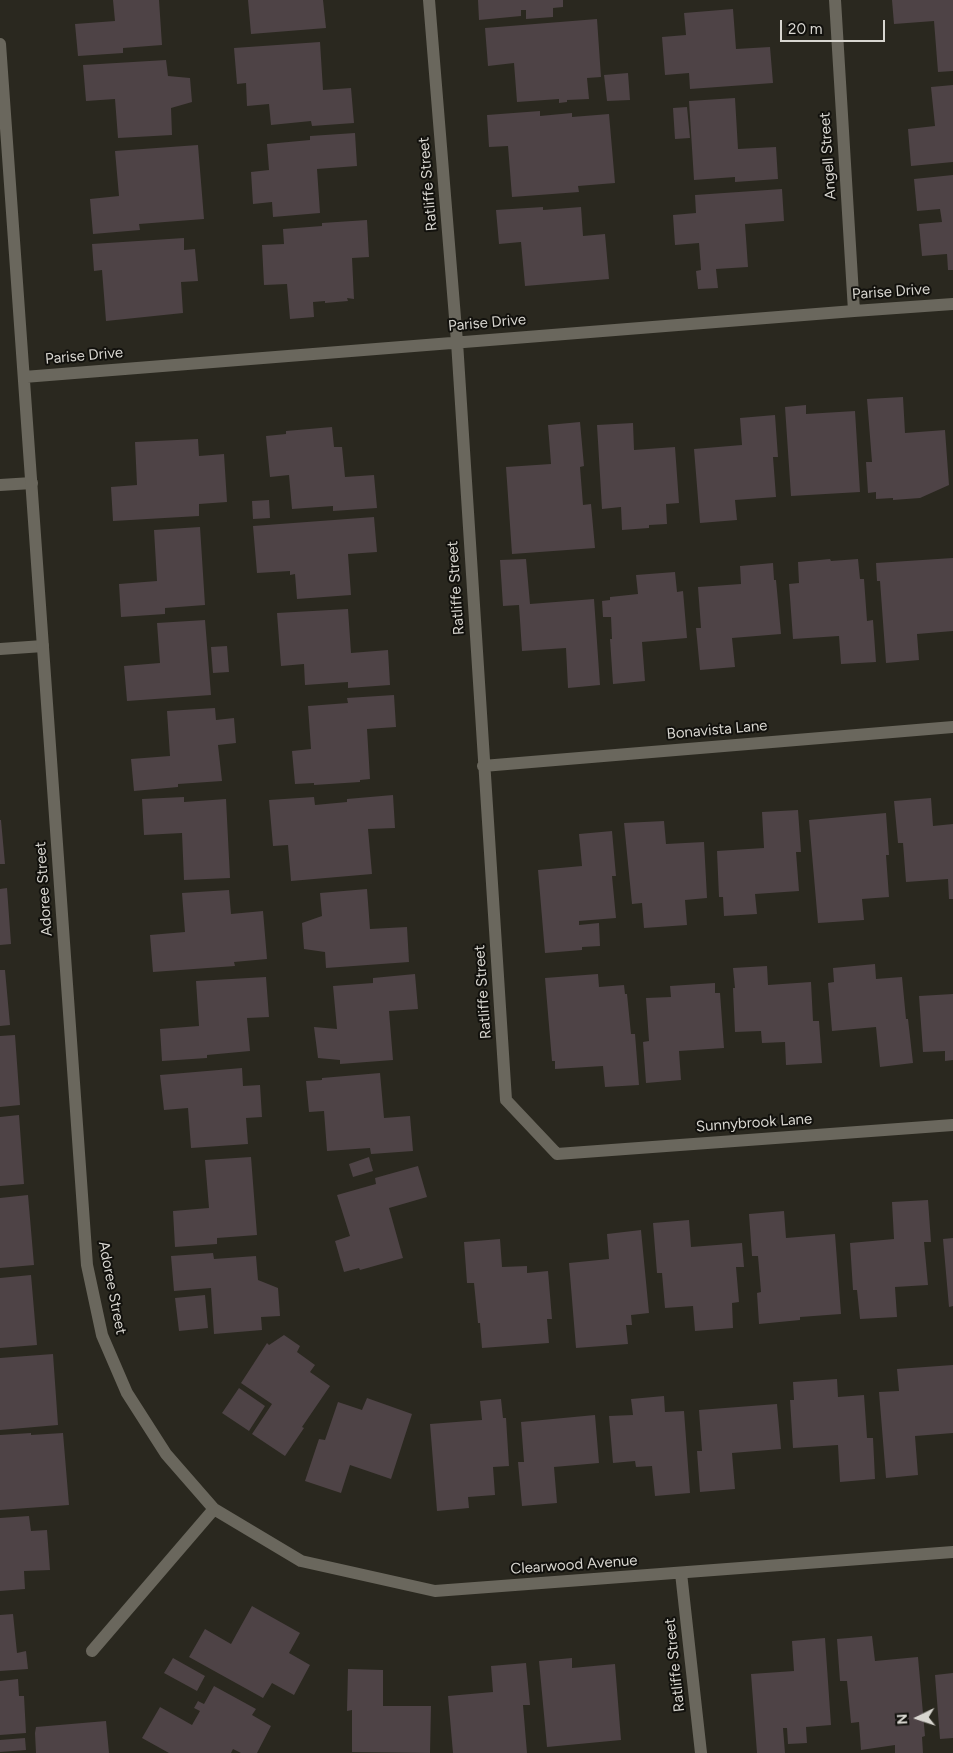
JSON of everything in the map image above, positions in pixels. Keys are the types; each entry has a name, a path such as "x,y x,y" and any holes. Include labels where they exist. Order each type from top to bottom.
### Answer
{"street":[{"name":"Ratliffe Street","path":"429,0 457,342 506,1100 558,1154"},
{"name":"Angell Street","path":"835,0 854,310"},
{"name":"Adoree Street","path":"0,44 87,1255 102,1336 127,1393 166,1454 214,1509"},
{"name":"Parise Drive","path":"24,377 854,310 953,304"},
{"path":"0,485 32,483"},
{"path":"0,649 43,646"},
{"name":"Bonavista Lane","path":"483,766 953,727"},
{"name":"Sunnybrook Lane","path":"558,1154 953,1125"},
{"path":"92,1651 214,1509"},
{"name":"Clearwood Avenue","path":"214,1509 301,1561 435,1591 953,1552"},
{"name":"Ratliffe Street","path":"681,1573 701,1753"}],"building":[{"path":"113,0 159,0 162,45 123,48 123,53 78,56 75,24 115,21"},
{"path":"248,0 323,0 326,28 251,34"},
{"path":"478,0 563,0 563,7 553,8 553,17 526,19 526,10 521,10 521,16 479,20"},
{"path":"892,0 953,0 953,71 938,72 934,21 894,24"},
{"path":"733,9 736,49 770,47 773,83 690,89 689,73 665,75 662,37 686,35 684,13"},
{"path":"597,19 601,77 587,78 589,99 567,100 567,102 559,103 559,99 517,102 514,63 488,66 485,28"},
{"path":"320,42 323,90 351,88 354,123 312,126 311,121 271,125 269,104 247,106 246,83 237,84 234,48"},
{"path":"166,60 168,76 190,78 192,102 171,108 172,135 118,138 115,99 86,101 83,65"},
{"path":"628,73 630,100 607,101 604,75"},
{"path":"953,85 953,162 911,166 908,129 935,126 931,87"},
{"path":"735,98 738,149 776,147 778,179 735,182 735,177 694,180 689,101"},
{"path":"687,107 690,138 675,139 673,108"},
{"path":"540,111 540,116 572,113 572,117 609,114 615,183 578,186 579,192 512,197 508,146 489,147 487,115"},
{"path":"355,133 357,166 317,169 320,213 273,217 272,202 253,204 251,172 269,170 267,144 310,140 310,136"},
{"path":"198,145 204,219 139,224 140,230 93,234 90,199 119,196 115,151"},
{"path":"953,175 953,270 948,270 947,254 922,256 919,224 942,222 940,209 917,211 914,179"},
{"path":"782,189 784,221 745,224 748,267 716,269 718,288 698,289 696,271 701,270 699,243 675,245 673,215 696,213 695,195"},
{"path":"543,207 543,210 581,207 583,236 605,234 609,279 525,286 521,242 499,244 496,210"},
{"path":"367,220 369,257 352,258 354,299 347,298 348,301 325,303 325,301 313,302 314,317 290,319 287,284 264,285 262,245 284,244 283,229 322,226 322,223"},
{"path":"184,238 184,250 195,249 198,281 181,282 183,313 106,321 102,270 94,271 92,244"},
{"path":"903,397 905,433 945,430 949,485 920,498 876,499 876,492 868,493 866,462 872,462 867,399"},
{"path":"806,405 806,414 855,411 860,492 791,496 785,407"},
{"path":"775,415 778,457 773,457 776,497 735,500 737,520 700,523 694,449 742,445 740,418"},
{"path":"580,422 584,466 580,467 583,505 591,504 595,548 512,554 506,467 551,464 548,425"},
{"path":"633,423 634,450 675,447 679,503 666,504 667,524 649,525 649,528 622,530 621,507 602,509 597,425"},
{"path":"332,427 334,447 342,447 345,477 374,475 377,508 333,511 333,506 292,509 289,475 270,477 266,436 286,434 286,431"},
{"path":"198,439 199,456 224,454 227,502 199,504 199,516 113,521 111,487 137,485 135,442"},
{"path":"269,500 270,518 253,519 252,501"},
{"path":"374,517 377,552 348,554 351,595 297,599 295,574 290,575 290,571 257,573 253,526"},
{"path":"200,527 205,605 165,608 165,614 121,617 119,584 157,581 154,530"},
{"path":"953,558 953,631 917,634 919,660 886,663 880,581 877,581 876,563"},
{"path":"526,559 530,604 594,599 600,685 568,688 566,648 522,651 519,605 503,606 500,560"},
{"path":"830,559 831,561 858,559 860,579 864,579 867,621 873,620 876,662 841,664 839,636 793,639 789,584 799,583 798,562"},
{"path":"773,563 781,634 732,638 735,667 700,670 696,628 701,628 698,587 741,584 740,566"},
{"path":"675,572 677,592 683,591 687,638 642,642 645,681 613,684 610,639 612,639 611,617 603,617 602,601 610,600 610,597 638,594 636,575"},
{"path":"348,609 351,653 388,650 390,685 348,688 348,682 305,685 304,664 281,666 277,613"},
{"path":"205,620 211,695 127,701 124,666 160,663 157,623"},
{"path":"227,646 229,672 213,673 211,647"},
{"path":"394,695 396,727 367,729 370,779 360,780 360,782 314,785 314,783 295,784 292,751 311,749 308,706 348,703 347,698"},
{"path":"215,708 216,720 234,718 236,743 218,745 222,781 178,784 178,787 134,791 131,759 170,756 167,711"},
{"path":"393,795 395,828 368,829 372,874 291,881 288,845 273,846 269,800 314,797 315,805 347,802 347,799"},
{"path":"184,797 184,802 226,799 230,878 184,880 182,833 144,835 142,799"},
{"path":"931,798 933,826 953,824 953,899 949,899 948,879 906,882 903,843 898,843 894,801"},
{"path":"798,810 801,852 796,852 799,891 755,894 757,914 724,916 723,897 719,897 717,851 764,848 762,812"},
{"path":"886,813 889,897 862,899 864,920 818,923 809,820"},
{"path":"1,820 5,864 0,864"},
{"path":"664,821 666,844 704,842 707,898 685,900 687,925 644,928 642,903 632,904 624,823"},
{"path":"612,831 616,876 612,876 616,918 579,921 579,925 599,923 600,946 582,947 582,950 545,953 538,870 582,866 579,834"},
{"path":"7,888 11,944 0,945 0,889"},
{"path":"367,889 370,929 407,927 409,962 326,968 325,952 304,949 302,923 322,916 320,893"},
{"path":"229,890 231,914 263,911 267,959 234,962 235,966 153,972 150,935 185,932 182,893"},
{"path":"875,964 876,979 902,977 913,1063 880,1067 876,1027 832,1031 828,983 834,982 833,968"},
{"path":"767,966 768,985 811,982 813,1021 819,1021 822,1063 786,1065 785,1042 762,1043 761,1031 735,1032 733,968"},
{"path":"0,970 5,970 10,1025 0,1026"},
{"path":"415,974 418,1009 389,1011 393,1060 340,1064 340,1060 318,1058 314,1027 337,1029 333,986 373,983 373,978"},
{"path":"598,974 599,987 624,985 625,994 627,994 631,1034 635,1034 639,1085 605,1087 603,1066 555,1069 555,1061 552,1061 545,978"},
{"path":"266,977 269,1017 247,1018 250,1051 207,1055 207,1058 162,1061 160,1029 199,1026 196,981"},
{"path":"715,983 715,993 720,993 724,1048 679,1051 681,1080 646,1083 643,1042 649,1041 646,998 671,997 670,986"},
{"path":"953,994 953,1060 945,1061 945,1051 923,1052 919,996"},
{"path":"15,1035 20,1105 0,1107 0,1036"},
{"path":"242,1068 243,1086 260,1085 262,1117 246,1118 248,1144 191,1148 188,1108 164,1110 160,1075"},
{"path":"380,1073 384,1118 410,1116 413,1151 371,1154 370,1148 327,1151 324,1111 309,1112 306,1081"},
{"path":"19,1115 24,1184 0,1186 0,1117"},
{"path":"251,1157 257,1235 217,1238 217,1244 175,1247 173,1211 209,1208 205,1160"},
{"path":"369,1157 373,1171 353,1177 349,1164"},
{"path":"418,1166 427,1197 389,1208 403,1258 360,1270 359,1268 344,1272 335,1241 350,1236 337,1195 376,1184 375,1178"},
{"path":"28,1195 34,1265 0,1268 0,1198"},
{"path":"928,1200 931,1242 924,1242 928,1285 895,1287 897,1317 860,1319 857,1290 853,1290 850,1243 894,1239 892,1202"},
{"path":"784,1211 786,1238 835,1234 841,1314 800,1317 800,1320 759,1324 757,1293 761,1292 758,1256 752,1256 749,1214"},
{"path":"689,1220 691,1247 742,1243 744,1267 736,1267 739,1302 732,1303 733,1328 695,1331 693,1306 665,1308 662,1273 657,1273 653,1223"},
{"path":"641,1230 649,1313 631,1315 632,1325 626,1325 628,1344 576,1348 569,1263 609,1259 607,1234"},
{"path":"953,1238 953,1306 949,1307 943,1239"},
{"path":"500,1239 502,1267 527,1266 527,1273 548,1271 552,1319 547,1319 549,1343 482,1348 474,1283 467,1283 464,1242"},
{"path":"213,1253 214,1259 256,1256 258,1280 278,1288 280,1316 261,1317 262,1330 214,1334 211,1288 174,1291 171,1256"},
{"path":"31,1275 37,1345 0,1348 0,1278"},
{"path":"205,1295 208,1328 179,1331 175,1298"},
{"path":"284,1335 300,1346 297,1352 315,1365 310,1372 330,1386 285,1456 252,1434 272,1404 241,1383 267,1343 269,1345"},
{"path":"53,1354 58,1425 0,1430 0,1358"},
{"path":"953,1365 953,1433 915,1436 918,1475 886,1478 879,1392 899,1391 897,1369"},
{"path":"837,1379 838,1397 864,1395 867,1438 873,1438 875,1479 840,1482 838,1445 793,1448 790,1400 794,1400 793,1382"},
{"path":"239,1388 265,1406 249,1431 222,1413"},
{"path":"664,1396 665,1412 684,1411 690,1493 655,1496 652,1466 636,1467 635,1461 613,1463 609,1416 633,1415 631,1399"},
{"path":"367,1398 412,1414 391,1479 350,1465 341,1493 305,1481 319,1439 325,1440 338,1402 362,1410"},
{"path":"501,1399 503,1418 506,1418 509,1466 493,1467 495,1495 468,1497 469,1508 437,1511 430,1424 482,1420 480,1401"},
{"path":"777,1404 781,1449 732,1453 735,1489 700,1492 697,1451 702,1451 699,1410"},
{"path":"595,1415 599,1463 554,1467 557,1503 522,1506 518,1462 524,1462 521,1422"},
{"path":"31,1433 31,1435 63,1433 69,1505 0,1510 0,1435"},
{"path":"29,1516 31,1531 47,1530 50,1570 24,1571 25,1589 0,1591 0,1518"},
{"path":"252,1606 300,1633 289,1653 310,1665 294,1695 272,1683 263,1698 189,1657 205,1629 231,1644"},
{"path":"13,1614 17,1653 26,1651 28,1669 0,1671 0,1615"},
{"path":"872,1636 875,1661 918,1657 925,1736 922,1737 923,1753 895,1753 895,1745 861,1750 859,1722 851,1723 847,1681 840,1681 837,1639"},
{"path":"825,1638 831,1725 806,1727 807,1743 788,1744 787,1728 783,1728 785,1753 757,1753 751,1674 794,1671 792,1641"},
{"path":"173,1658 205,1676 197,1691 164,1673"},
{"path":"572,1658 572,1668 615,1664 621,1740 547,1747 539,1661"},
{"path":"526,1663 530,1705 523,1705 527,1753 453,1753 448,1696 493,1692 491,1666"},
{"path":"348,1669 383,1670 383,1706 431,1706 430,1753 352,1752 352,1710 347,1711"},
{"path":"953,1673 953,1738 940,1739 935,1675"},
{"path":"18,1679 19,1696 24,1696 26,1733 0,1735 0,1681"},
{"path":"214,1686 256,1709 252,1715 271,1726 257,1753 241,1753 233,1749 231,1753 169,1753 142,1738 160,1707 192,1725 200,1711 194,1708 198,1701 204,1704"},
{"path":"106,1721 109,1753 36,1753 36,1727"},
{"path":"25,1738 26,1750 0,1752 0,1740"}]}
